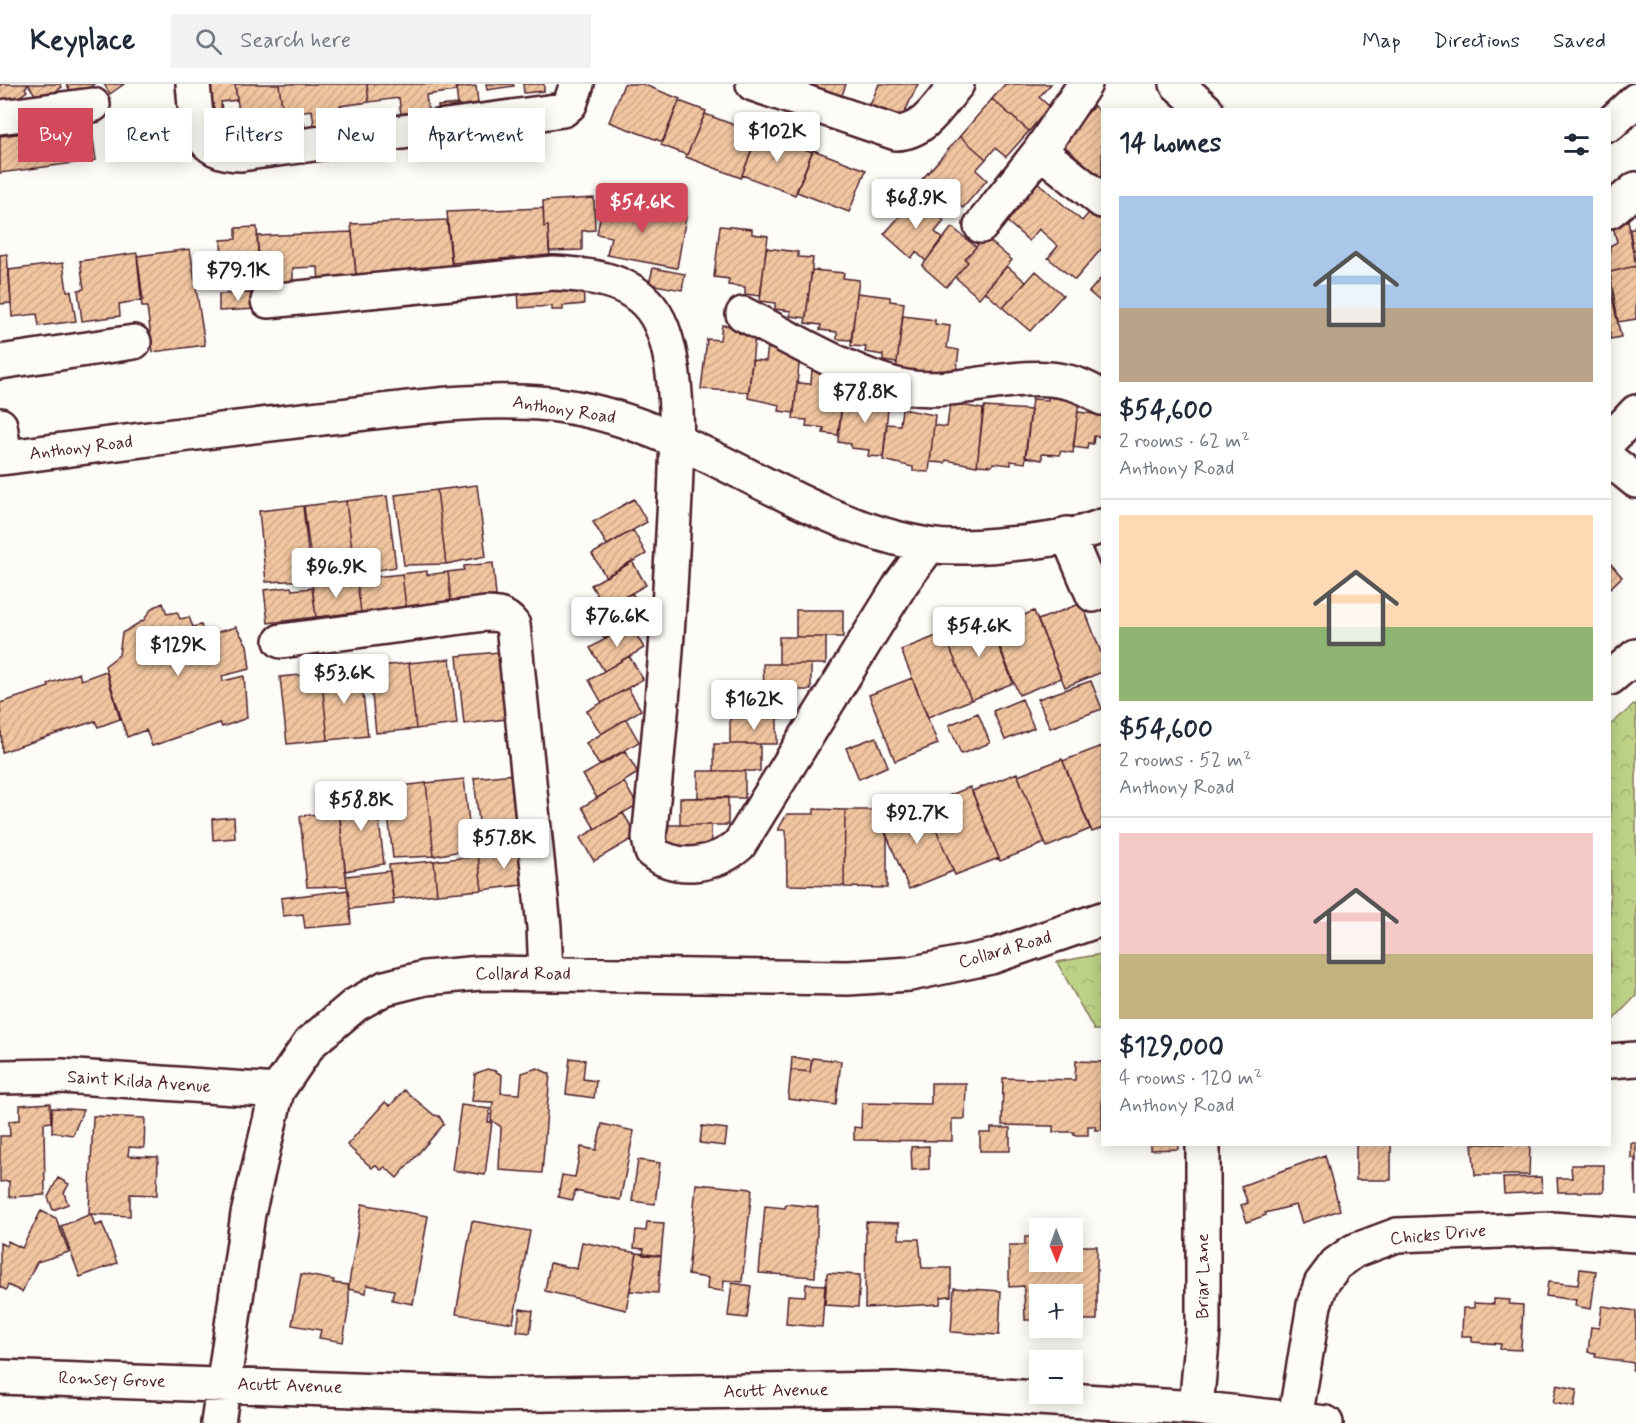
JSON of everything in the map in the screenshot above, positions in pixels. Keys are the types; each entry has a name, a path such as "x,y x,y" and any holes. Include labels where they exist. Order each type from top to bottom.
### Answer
{"street":[{"path":"193,84 198,130 202,139 219,151 241,154 563,110 570,104 577,84"},
{"path":"753,84 896,133 910,132 920,127 957,84"},
{"path":"981,226 1040,151 1085,84"},
{"path":"1177,84 1204,108"},
{"path":"1611,123 1636,100"},
{"path":"0,117 93,105"},
{"path":"1040,151 1101,200"},
{"path":"1611,211 1636,189"},
{"path":"268,301 553,273 594,275 616,283 636,295 658,320 666,343 674,384 677,440 666,674 649,838 652,852 672,863 716,861 740,845 901,584 929,546"},
{"path":"743,314 863,372 903,387 934,391 1034,378 1060,380 1101,398"},
{"path":"0,363 134,342"},
{"name":"Anthony Road","path":"3,458 318,418 502,400 598,411 645,426 836,518 876,533 929,546 1028,543 1101,526"},
{"path":"1611,439 1636,412"},
{"path":"0,425 3,458"},
{"path":"1611,461 1636,481"},
{"path":"1067,534 1093,595"},
{"path":"281,641 485,614 500,614 513,625 544,927 546,974"},
{"path":"1611,677 1636,656"},
{"name":"Collard Road","path":"218,1423 249,1214 277,1091 310,1043 354,1005 385,988 425,978 480,973 848,978 910,974 992,957 1101,919"},
{"path":"1611,1061 1636,1059"},
{"name":"Saint Kilda Avenue","path":"0,1077 62,1076 277,1091"},
{"name":"Briar Lane","path":"1196,1408 1203,1320 1203,1146"},
{"name":"Chicks Drive","path":"1311,1421 1317,1294 1321,1284 1336,1264 1354,1251 1397,1235 1551,1229 1636,1235"},
{"name":"Romsey Grove","path":"0,1377 224,1384"},
{"name":"Acutt Avenue","path":"224,1384 485,1409 894,1389 1196,1408 1311,1421"}],"green space":[{"path":"1636,703 1636,996 1611,1022 1611,724"},
{"path":"1101,954 1101,1030 1094,1030 1057,962"}],"building":[{"path":"0,84 28,85 25,88 27,91 6,106 0,98"},
{"path":"28,84 60,84 62,87 40,102"},
{"path":"66,84 95,84 75,97"},
{"path":"104,84 124,84 110,94"},
{"path":"203,84 235,84 237,100 221,102 222,108 206,108"},
{"path":"235,84 279,84 282,108 238,108"},
{"path":"279,84 367,84 369,102 340,106 340,108 316,108 316,125 314,125 312,110 282,108"},
{"path":"367,84 455,84 456,91 426,95 428,108 408,108 408,113 401,114 399,98 369,102"},
{"path":"486,84 513,84 514,86 487,90"},
{"path":"523,84 544,84 544,91 524,93"},
{"path":"624,84 642,84 680,99 663,142 609,122"},
{"path":"810,84 846,84 841,98"},
{"path":"879,84 918,84 902,118 870,105"},
{"path":"1005,84 1051,84 1039,97 1050,107 1029,131 992,99"},
{"path":"476,86 479,108 458,108 456,88"},
{"path":"992,99 1029,131 1006,157 995,148 986,159 960,136"},
{"path":"679,101 706,111 687,155 661,145"},
{"path":"458,104 458,108 438,108 438,106"},
{"path":"1094,106 1101,112 1101,178 1061,143"},
{"path":"705,114 758,134 741,178 686,157"},
{"path":"759,131 812,152 795,195 742,175"},
{"path":"18,134 18,162 81,162 0,173 0,136"},
{"path":"960,136 986,159 976,170 987,180 963,208 951,197 944,205 918,184"},
{"path":"93,139 96,160 93,160"},
{"path":"813,150 866,170 849,212 797,192"},
{"path":"1035,180 1082,221 1093,208 1101,216 1101,249 1075,280 1048,258 1058,246 1039,229 1029,241 1002,217"},
{"path":"917,197 944,221 935,232 942,238 926,261 916,252 911,258 884,234"},
{"path":"594,198 595,230 582,231 582,250 549,251 548,226 544,227 543,201"},
{"path":"603,202 686,217 677,268 607,255 611,237 597,234"},
{"path":"543,208 544,227 548,226 550,258 512,258 452,263 447,212"},
{"path":"1627,214 1636,266 1611,272 1611,245 1617,242 1611,218"},
{"path":"447,220 452,270 391,270 391,274 356,275 351,224"},
{"path":"1636,223 1636,251 1633,252 1629,230 1633,229"},
{"path":"720,226 752,229 752,234 768,236 760,296 745,294 745,287 728,285 729,279 714,277"},
{"path":"257,227 260,287 223,289 221,240 236,239 236,228"},
{"path":"952,227 976,247 965,259 968,262 946,287 922,266"},
{"path":"352,232 357,283 319,284 318,267 293,268 293,286 260,287 257,236"},
{"path":"985,237 1012,260 979,298 955,277 968,262 965,259"},
{"path":"766,248 798,252 798,257 813,258 806,318 790,316 791,311 775,309 775,303 760,301"},
{"path":"190,249 205,345 153,352 147,307 142,307 137,256"},
{"path":"137,253 143,300 119,304 120,316 82,321 78,290 84,289 80,261"},
{"path":"7,254 11,303 0,304 0,255"},
{"path":"63,263 67,291 71,291 76,321 39,326 37,314 12,317 9,270"},
{"path":"1007,266 1026,282 1003,308 985,292"},
{"path":"1636,266 1636,319 1618,322 1611,272"},
{"path":"653,268 685,274 682,290 649,284"},
{"path":"812,270 844,273 843,278 859,280 851,340 837,339 837,332 820,330 821,325 805,323"},
{"path":"1036,271 1063,295 1030,331 1003,308"},
{"path":"1101,278 1101,302 1089,292"},
{"path":"583,286 584,304 563,306 563,310 552,310 552,306 519,308 518,288"},
{"path":"1611,292 1621,337 1611,339"},
{"path":"256,293 257,309 219,311 219,294"},
{"path":"857,293 890,297 890,301 904,303 897,363 883,361 883,355 865,352 866,347 851,346"},
{"path":"903,316 935,320 935,324 950,326 947,348 959,350 955,381 896,370"},
{"path":"722,325 739,327 739,333 755,335 749,392 701,389 707,339 720,340"},
{"path":"768,346 785,348 800,355 794,413 779,411 780,405 748,398 752,360 766,361"},
{"path":"812,369 829,370 845,378 838,435 823,433 824,428 806,426 807,420 793,419 797,383 811,384"},
{"path":"856,390 874,393 873,398 889,400 883,457 868,456 869,450 851,448 851,444 838,442 842,405 854,406"},
{"path":"1048,397 1079,401 1073,453 1060,451 1060,455 1042,454 1042,460 1025,457 1032,399 1048,400"},
{"path":"950,403 983,409 977,466 946,460 945,463 930,462 934,425 947,427"},
{"path":"984,407 1031,410 1025,463 1011,461 1011,465 993,463 992,466 977,465"},
{"path":"902,409 935,415 929,472 913,471 913,467 883,460 887,424 900,425"},
{"path":"1078,412 1101,415 1101,437 1094,436 1093,444 1088,443 1087,449 1073,447"},
{"path":"477,485 486,556 446,564 437,490"},
{"path":"437,490 446,564 404,565 395,495"},
{"path":"387,496 396,567 355,574 346,501"},
{"path":"634,499 647,522 607,545 593,522"},
{"path":"346,501 355,574 313,576 304,506"},
{"path":"303,506 311,580 266,582 259,511"},
{"path":"633,530 646,554 606,577 592,554"},
{"path":"632,561 646,585 605,608 591,585"},
{"path":"493,563 496,596 451,601 448,572 464,570 464,566"},
{"path":"1611,564 1622,577 1611,587"},
{"path":"427,571 427,575 448,572 451,601 406,607 402,574"},
{"path":"402,574 406,607 361,612 357,583 374,581 374,577"},
{"path":"336,582 336,586 357,583 361,612 316,617 312,584"},
{"path":"291,587 292,590 312,588 316,617 268,623 264,590"},
{"path":"632,593 645,615 604,639 591,617"},
{"path":"163,603 167,614 177,612 180,619 189,617 193,627 201,625 204,636 236,627 247,645 250,669 222,676 223,681 244,676 247,718 222,727 220,723 152,746 146,730 127,737 105,666 119,655 122,633 144,620 152,608"},
{"path":"1082,603 1101,652 1101,672 1065,687 1038,620"},
{"path":"796,610 843,610 843,637 796,637"},
{"path":"1034,611 1061,678 1019,695 992,628"},
{"path":"987,616 1013,683 971,700 944,633"},
{"path":"630,624 644,648 604,671 590,648"},
{"path":"944,633 971,700 928,717 901,650"},
{"path":"779,637 826,637 826,664 779,664"},
{"path":"499,652 506,719 464,724 457,656"},
{"path":"629,656 643,679 602,703 589,680"},
{"path":"450,659 457,724 416,729 409,663"},
{"path":"409,663 416,729 376,733 369,667"},
{"path":"763,664 811,664 811,690 764,690"},
{"path":"360,669 368,736 328,740 321,673"},
{"path":"106,671 120,719 98,727 95,721 2,752 0,703 49,687 48,684 79,673 81,680"},
{"path":"321,673 328,740 287,744 280,677"},
{"path":"912,678 938,744 895,761 869,695"},
{"path":"1091,681 1101,709 1050,728 1038,699"},
{"path":"628,688 641,710 601,734 587,711"},
{"path":"747,690 795,690 794,718 747,718"},
{"path":"1022,699 1034,728 1005,740 993,711"},
{"path":"978,713 990,743 961,754 949,725"},
{"path":"730,718 777,718 777,744 730,744"},
{"path":"626,719 639,742 599,765 586,743"},
{"path":"876,737 888,766 859,779 846,748"},
{"path":"714,744 760,744 760,771 714,771"},
{"path":"1101,746 1101,828 1092,832 1063,761"},
{"path":"625,751 638,773 597,798 583,775"},
{"path":"1062,759 1090,829 1047,847 1018,776"},
{"path":"698,771 745,771 745,798 698,798"},
{"path":"1017,773 1045,843 1000,861 972,791"},
{"path":"514,774 522,846 482,848 474,778"},
{"path":"464,779 472,849 434,856 426,783"},
{"path":"624,782 637,805 595,829 582,807"},
{"path":"426,783 434,856 393,858 385,788"},
{"path":"970,787 999,858 955,875 926,805"},
{"path":"376,794 384,864 345,871 338,798"},
{"path":"728,797 728,825 680,825 680,798"},
{"path":"925,801 953,871 909,889 880,819"},
{"path":"814,809 845,810 844,886 787,885 786,830 778,830 787,814 814,814"},
{"path":"845,810 876,810 887,837 887,888 844,887"},
{"path":"339,812 347,886 307,887 300,816"},
{"path":"623,813 637,836 594,861 580,838"},
{"path":"234,817 235,838 213,840 212,819"},
{"path":"665,825 711,825 712,852 665,852"},
{"path":"527,851 530,884 482,890 478,856"},
{"path":"478,856 482,890 437,894 434,861"},
{"path":"434,861 437,894 393,899 389,865"},
{"path":"390,871 394,904 350,909 346,876"},
{"path":"348,890 351,924 305,928 303,914 283,916 281,898"},
{"path":"792,1057 812,1060 810,1072 791,1070"},
{"path":"570,1058 585,1060 583,1079 596,1081 594,1098 566,1094"},
{"path":"812,1058 841,1061 836,1105 788,1099 791,1070 810,1072"},
{"path":"1076,1061 1101,1062 1101,1130 1095,1130 1095,1126 1088,1126 1088,1135 1074,1135 1074,1132 1053,1132 1053,1126 1002,1125 1003,1078 1075,1080"},
{"path":"537,1068 550,1074 542,1173 499,1170 501,1127 491,1120 493,1102 472,1101 475,1074 487,1069 495,1071 502,1075 501,1093 520,1094 522,1073"},
{"path":"931,1083 966,1083 965,1119 952,1119 952,1141 854,1140 854,1127 861,1128 862,1103 931,1104"},
{"path":"404,1090 434,1115 439,1116 444,1124 397,1178 385,1167 381,1170 375,1165 372,1168 347,1145 385,1102 390,1106"},
{"path":"50,1103 51,1122 44,1123 45,1195 9,1197 9,1181 0,1182 0,1136 10,1136 9,1121 20,1120 20,1105"},
{"path":"461,1105 490,1109 488,1122 492,1122 485,1175 452,1170"},
{"path":"52,1108 83,1110 73,1135 52,1132"},
{"path":"93,1116 145,1118 144,1148 129,1147 128,1156 158,1157 157,1195 130,1194 130,1216 89,1214"},
{"path":"602,1124 634,1131 620,1200 575,1191 573,1200 558,1197 562,1175 575,1177 581,1147 596,1150"},
{"path":"702,1126 727,1129 725,1146 700,1143"},
{"path":"991,1128 1010,1128 1010,1151 980,1151 980,1133 991,1133"},
{"path":"1631,1143 1636,1143 1636,1196 1635,1158 1631,1158"},
{"path":"929,1146 929,1169 912,1170 911,1147"},
{"path":"1150,1146 1178,1146 1178,1149 1150,1150"},
{"path":"1356,1146 1391,1146 1391,1180 1356,1180"},
{"path":"1472,1146 1530,1146 1529,1175 1475,1175"},
{"path":"1325,1155 1340,1210 1302,1223 1296,1205 1265,1213 1266,1215 1247,1222 1241,1205 1248,1203 1241,1186"},
{"path":"638,1160 660,1163 655,1204 632,1201"},
{"path":"1571,1165 1604,1165 1604,1192 1558,1192 1557,1178 1572,1178"},
{"path":"1541,1177 1542,1192 1504,1194 1503,1178"},
{"path":"58,1178 69,1184 64,1193 68,1204 53,1210 48,1197"},
{"path":"696,1184 752,1189 742,1282 724,1280 723,1291 707,1289 708,1278 688,1275"},
{"path":"362,1204 428,1216 413,1304 392,1300 394,1290 367,1285 366,1293 348,1289"},
{"path":"786,1204 818,1207 815,1277 759,1273 765,1206 785,1208"},
{"path":"41,1211 56,1218 69,1252 37,1262 22,1292 8,1285 6,1290 0,1287 0,1243 6,1246 8,1241 22,1248"},
{"path":"91,1214 95,1226 102,1223 117,1263 80,1277 61,1226"},
{"path":"472,1221 530,1231 513,1323 456,1314"},
{"path":"647,1222 664,1223 661,1256 643,1255 644,1249 634,1248 636,1230 646,1231"},
{"path":"866,1222 899,1223 899,1239 919,1239 922,1268 951,1268 951,1296 941,1297 940,1304 865,1308"},
{"path":"1025,1237 1029,1237 1029,1272 1083,1272 1083,1246 1097,1246 1097,1320 1083,1320 1083,1284 1029,1284 1029,1320 1025,1320 1024,1286 1009,1287 1009,1245 1025,1245"},
{"path":"582,1242 637,1253 626,1310 545,1291 550,1263 577,1269"},
{"path":"637,1253 661,1256 658,1293 630,1291"},
{"path":"1580,1269 1596,1271 1591,1309 1575,1306 1576,1300 1546,1296 1548,1282 1578,1285"},
{"path":"827,1273 860,1275 858,1307 825,1305"},
{"path":"301,1274 349,1285 349,1305 343,1342 319,1338 321,1330 292,1325"},
{"path":"732,1283 751,1286 747,1318 728,1316"},
{"path":"806,1284 825,1285 822,1327 786,1324 788,1295 805,1296"},
{"path":"954,1288 1001,1291 999,1335 951,1332"},
{"path":"1494,1299 1510,1300 1509,1304 1523,1305 1521,1350 1500,1349 1501,1344 1472,1342 1472,1336 1462,1336 1463,1308 1474,1308 1474,1303 1494,1304"},
{"path":"1602,1306 1636,1311 1636,1371 1632,1370 1634,1363 1595,1357 1596,1353 1588,1352 1591,1327 1599,1328"},
{"path":"520,1309 533,1311 530,1333 517,1331"},
{"path":"1557,1385 1577,1389 1574,1407 1553,1403"}]}
